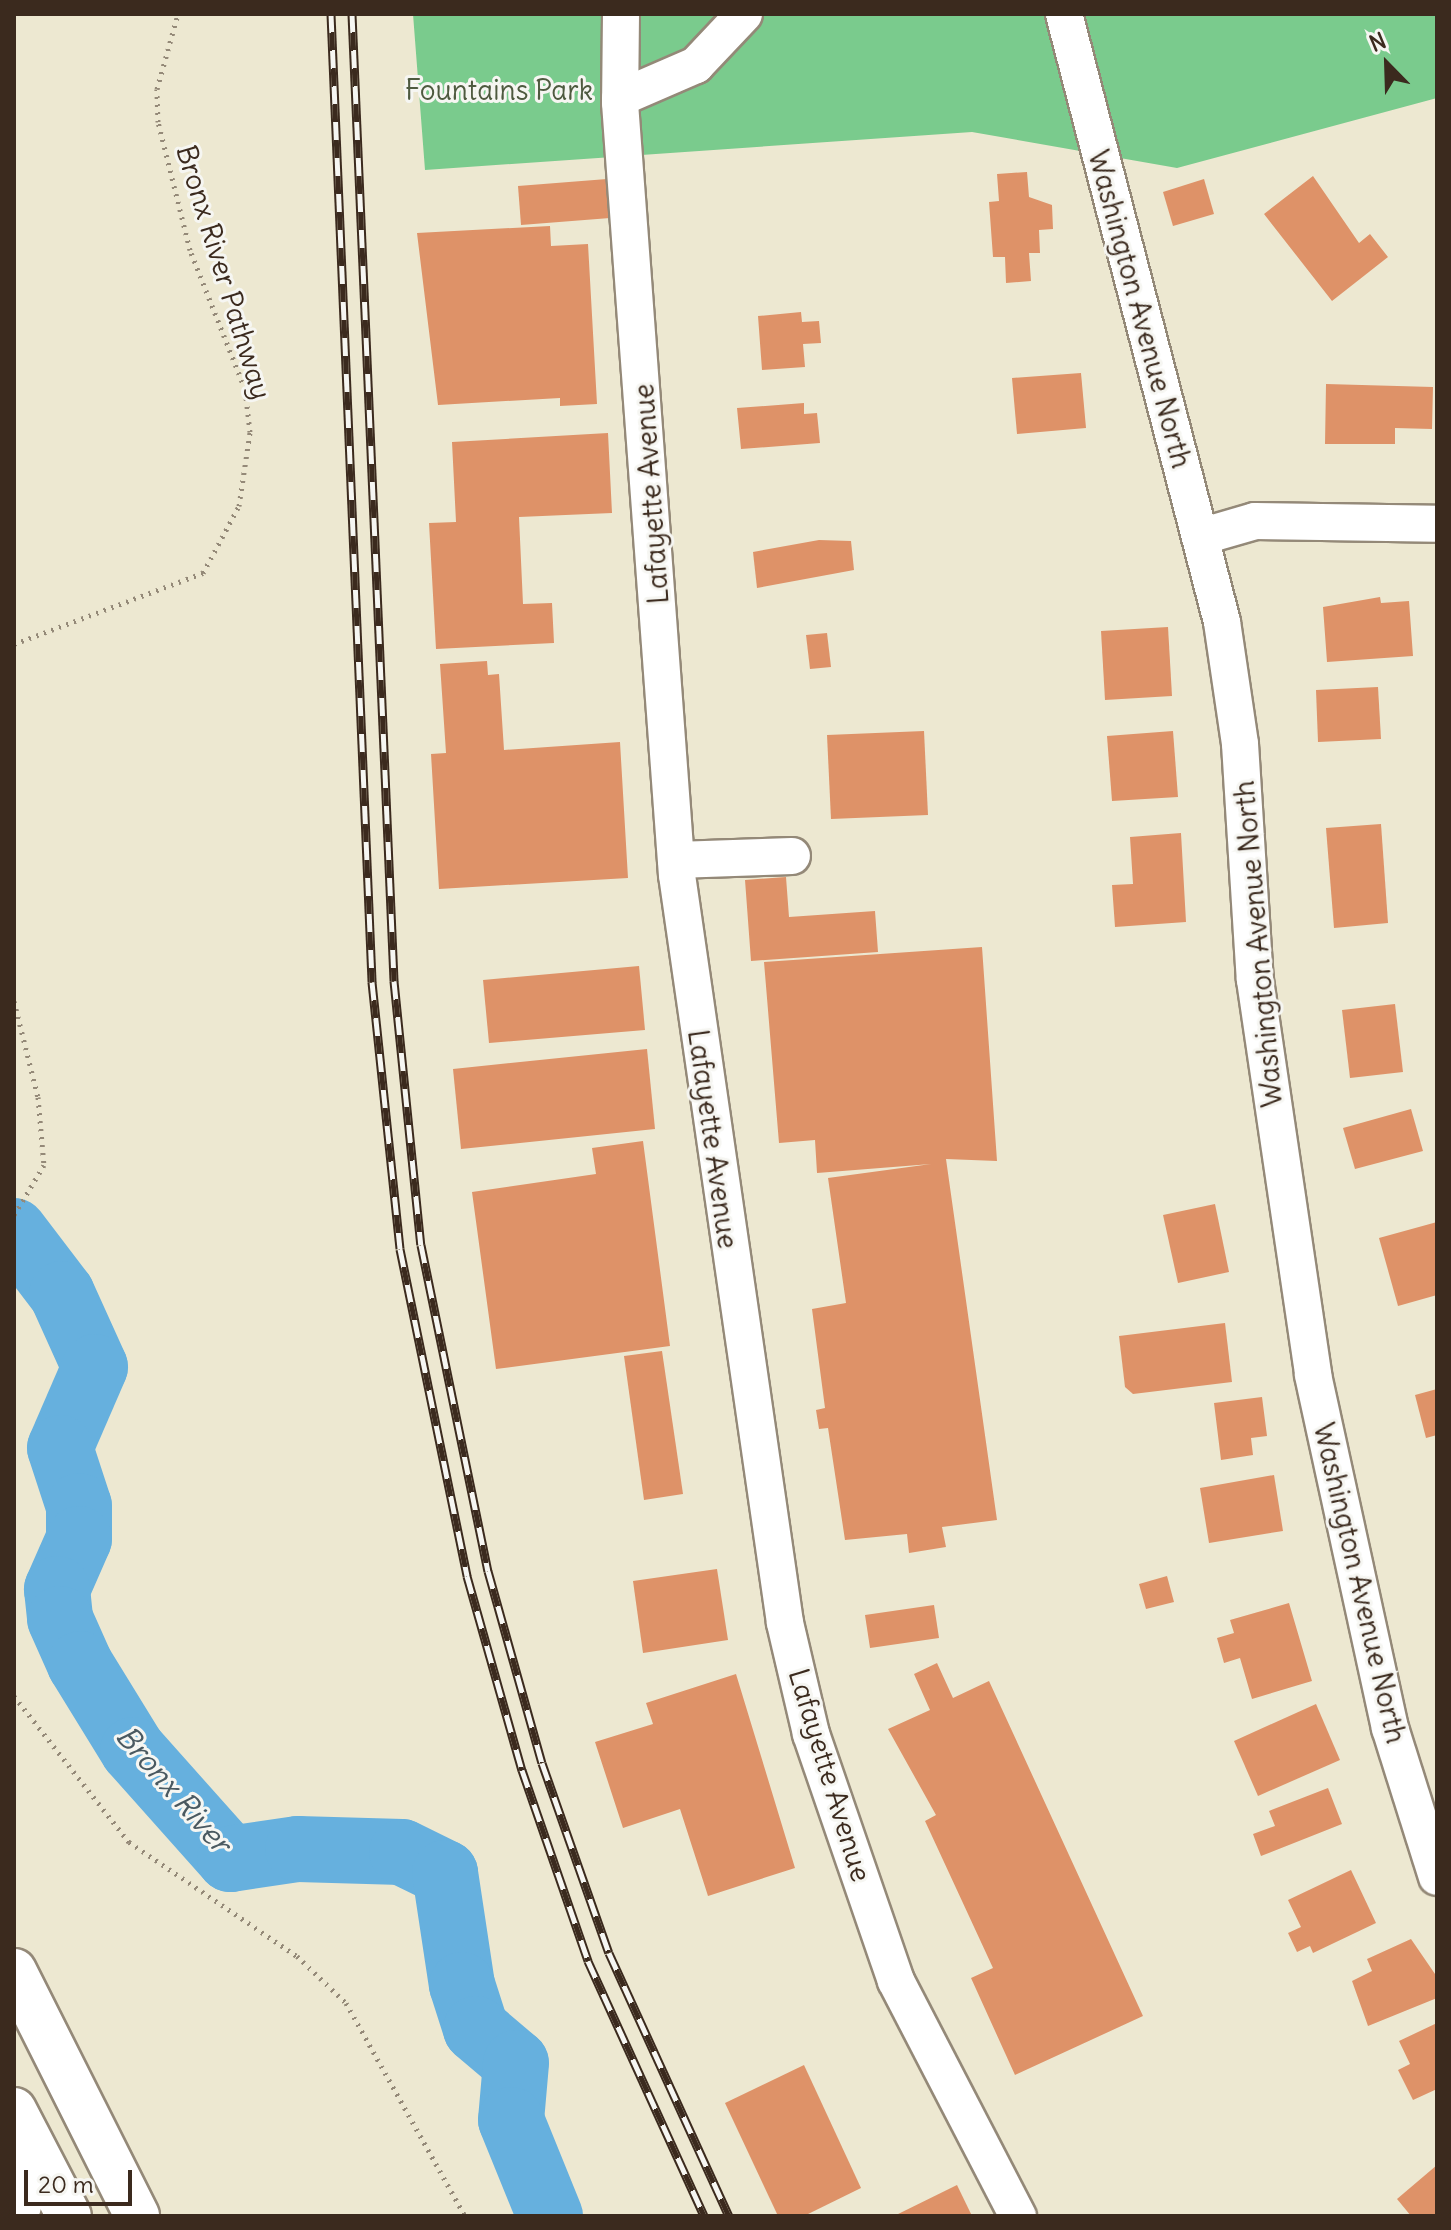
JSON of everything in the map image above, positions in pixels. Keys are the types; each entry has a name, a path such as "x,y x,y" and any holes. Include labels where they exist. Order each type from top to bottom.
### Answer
{"highway":[{"path":"14,1971 137,2216"},
{"path":"16,2114 27,2178 16,2216"},
{"path":"16,2114 69,2216"}],"street":[{"name":"Lafayette Avenue","path":"621,14 620,98 676,860 739,1335 785,1623 811,1734 896,1981 1018,2216"},
{"path":"620,98 696,65 744,14"},
{"name":"Washington Avenue North","path":"1064,14 1200,537 1240,744 1255,980 1313,1375 1390,1728 1437,1877"},
{"path":"1200,537 1255,521 1437,524"},
{"path":"676,860 792,856"}],"path":[{"name":"Bronx River Pathway","path":"14,644 203,573 239,506 250,432 245,389 190,250 158,122 157,89 178,14"},
{"path":"14,1001 42,1119 44,1165 37,1184 14,1215"},
{"path":"14,1696 129,1842 297,1956 346,2003 465,2216"}],"green space":[{"name":"Fountains Park","path":"413,14 1437,14 1437,98 1177,168 972,132 425,170"}],"building":[{"path":"1027,172 1029,197 1052,205 1053,229 1039,230 1040,253 1029,253 1031,281 1006,283 1005,257 993,257 989,202 999,201 997,174"},
{"path":"1313,176 1359,243 1370,234 1388,257 1332,301 1264,214"},
{"path":"607,179 610,218 521,225 518,186"},
{"path":"1204,179 1214,214 1173,226 1163,192"},
{"path":"550,226 551,246 588,244 597,404 560,406 560,398 438,405 417,233"},
{"path":"801,312 802,322 819,321 821,343 803,344 805,367 762,370 758,316"},
{"path":"1081,373 1086,428 1017,434 1012,378"},
{"path":"1326,384 1433,387 1432,429 1395,428 1395,444 1325,444"},
{"path":"804,403 804,414 817,413 820,443 741,449 737,408"},
{"path":"608,433 612,513 519,517 523,604 552,603 554,643 436,649 429,523 456,522 452,442"},
{"path":"819,540 851,541 854,570 757,588 753,552"},
{"path":"1380,597 1381,603 1409,601 1413,656 1327,662 1323,607"},
{"path":"1168,627 1172,696 1105,700 1101,631"},
{"path":"827,633 831,667 810,669 806,635"},
{"path":"487,661 488,675 499,674 504,750 620,742 628,878 439,889 431,754 446,753 440,664"},
{"path":"1378,687 1381,739 1318,742 1316,690"},
{"path":"924,731 928,815 831,819 827,735"},
{"path":"1173,731 1178,797 1112,801 1107,736"},
{"path":"1381,824 1388,923 1334,928 1326,828"},
{"path":"1181,833 1186,922 1115,927 1112,885 1133,884 1130,837"},
{"path":"786,877 789,917 875,911 878,952 751,961 745,880"},
{"path":"982,947 997,1161 946,1159 997,1520 942,1527 946,1547 909,1553 907,1534 845,1540 828,1428 819,1429 816,1410 825,1408 812,1309 846,1303 828,1178 931,1164 817,1173 815,1140 779,1143 764,962"},
{"path":"639,966 645,1030 489,1043 483,980"},
{"path":"1395,1004 1403,1072 1350,1078 1342,1010"},
{"path":"647,1049 655,1129 461,1149 453,1069"},
{"path":"1411,1109 1423,1151 1355,1169 1343,1128"},
{"path":"643,1141 670,1346 496,1369 472,1192 596,1174 592,1148"},
{"path":"1215,1204 1229,1272 1178,1283 1163,1215"},
{"path":"1437,1222 1437,1295 1398,1306 1379,1238"},
{"path":"1225,1323 1232,1382 1133,1394 1125,1387 1119,1336"},
{"path":"662,1351 683,1494 644,1500 624,1356"},
{"path":"1437,1389 1437,1435 1426,1438 1415,1395"},
{"path":"1262,1397 1267,1436 1251,1438 1253,1455 1221,1460 1214,1403"},
{"path":"1274,1475 1283,1531 1209,1543 1200,1488"},
{"path":"717,1569 728,1640 643,1653 633,1581"},
{"path":"1167,1576 1174,1602 1146,1609 1139,1584"},
{"path":"1289,1603 1312,1681 1252,1699 1240,1658 1224,1663 1217,1638 1234,1633 1230,1620"},
{"path":"934,1605 939,1638 870,1648 865,1615"},
{"path":"937,1663 953,1698 989,1681 1143,2016 1015,2075 971,1978 993,1968 925,1821 936,1815 888,1729 930,1710 914,1674"},
{"path":"736,1674 795,1868 708,1896 680,1809 623,1828 595,1742 653,1724 646,1703"},
{"path":"1316,1704 1340,1760 1258,1796 1234,1741"},
{"path":"1328,1788 1342,1824 1261,1856 1253,1834 1275,1826 1269,1811"},
{"path":"1351,1870 1376,1923 1313,1953 1310,1946 1297,1952 1288,1933 1301,1927 1288,1900"},
{"path":"1411,1939 1435,1974 1437,1998 1368,2026 1352,1981 1372,1971 1367,1959"},
{"path":"1437,2023 1437,2089 1413,2100 1398,2070 1410,2064 1399,2041"},
{"path":"804,2065 861,2188 804,2216 778,2216 725,2103"},
{"path":"1437,2165 1437,2216 1411,2216 1397,2199"},
{"path":"957,2185 972,2216 894,2216"}],"waterway":[{"name":"Bronx River","path":"14,1231 62,1294 95,1367 60,1448 79,1506 79,1539 57,1589 60,1619 80,1664 133,1750 230,1859 298,1849 402,1852 445,1873 462,1985 476,2029 516,2063 511,2120 550,2216"}],"railway":[{"path":"331,14 372,982 400,1249 467,1576 522,1770 588,1961 704,2216"},
{"path":"352,14 394,981 421,1245 488,1571 542,1763 609,1953 729,2216"}]}
